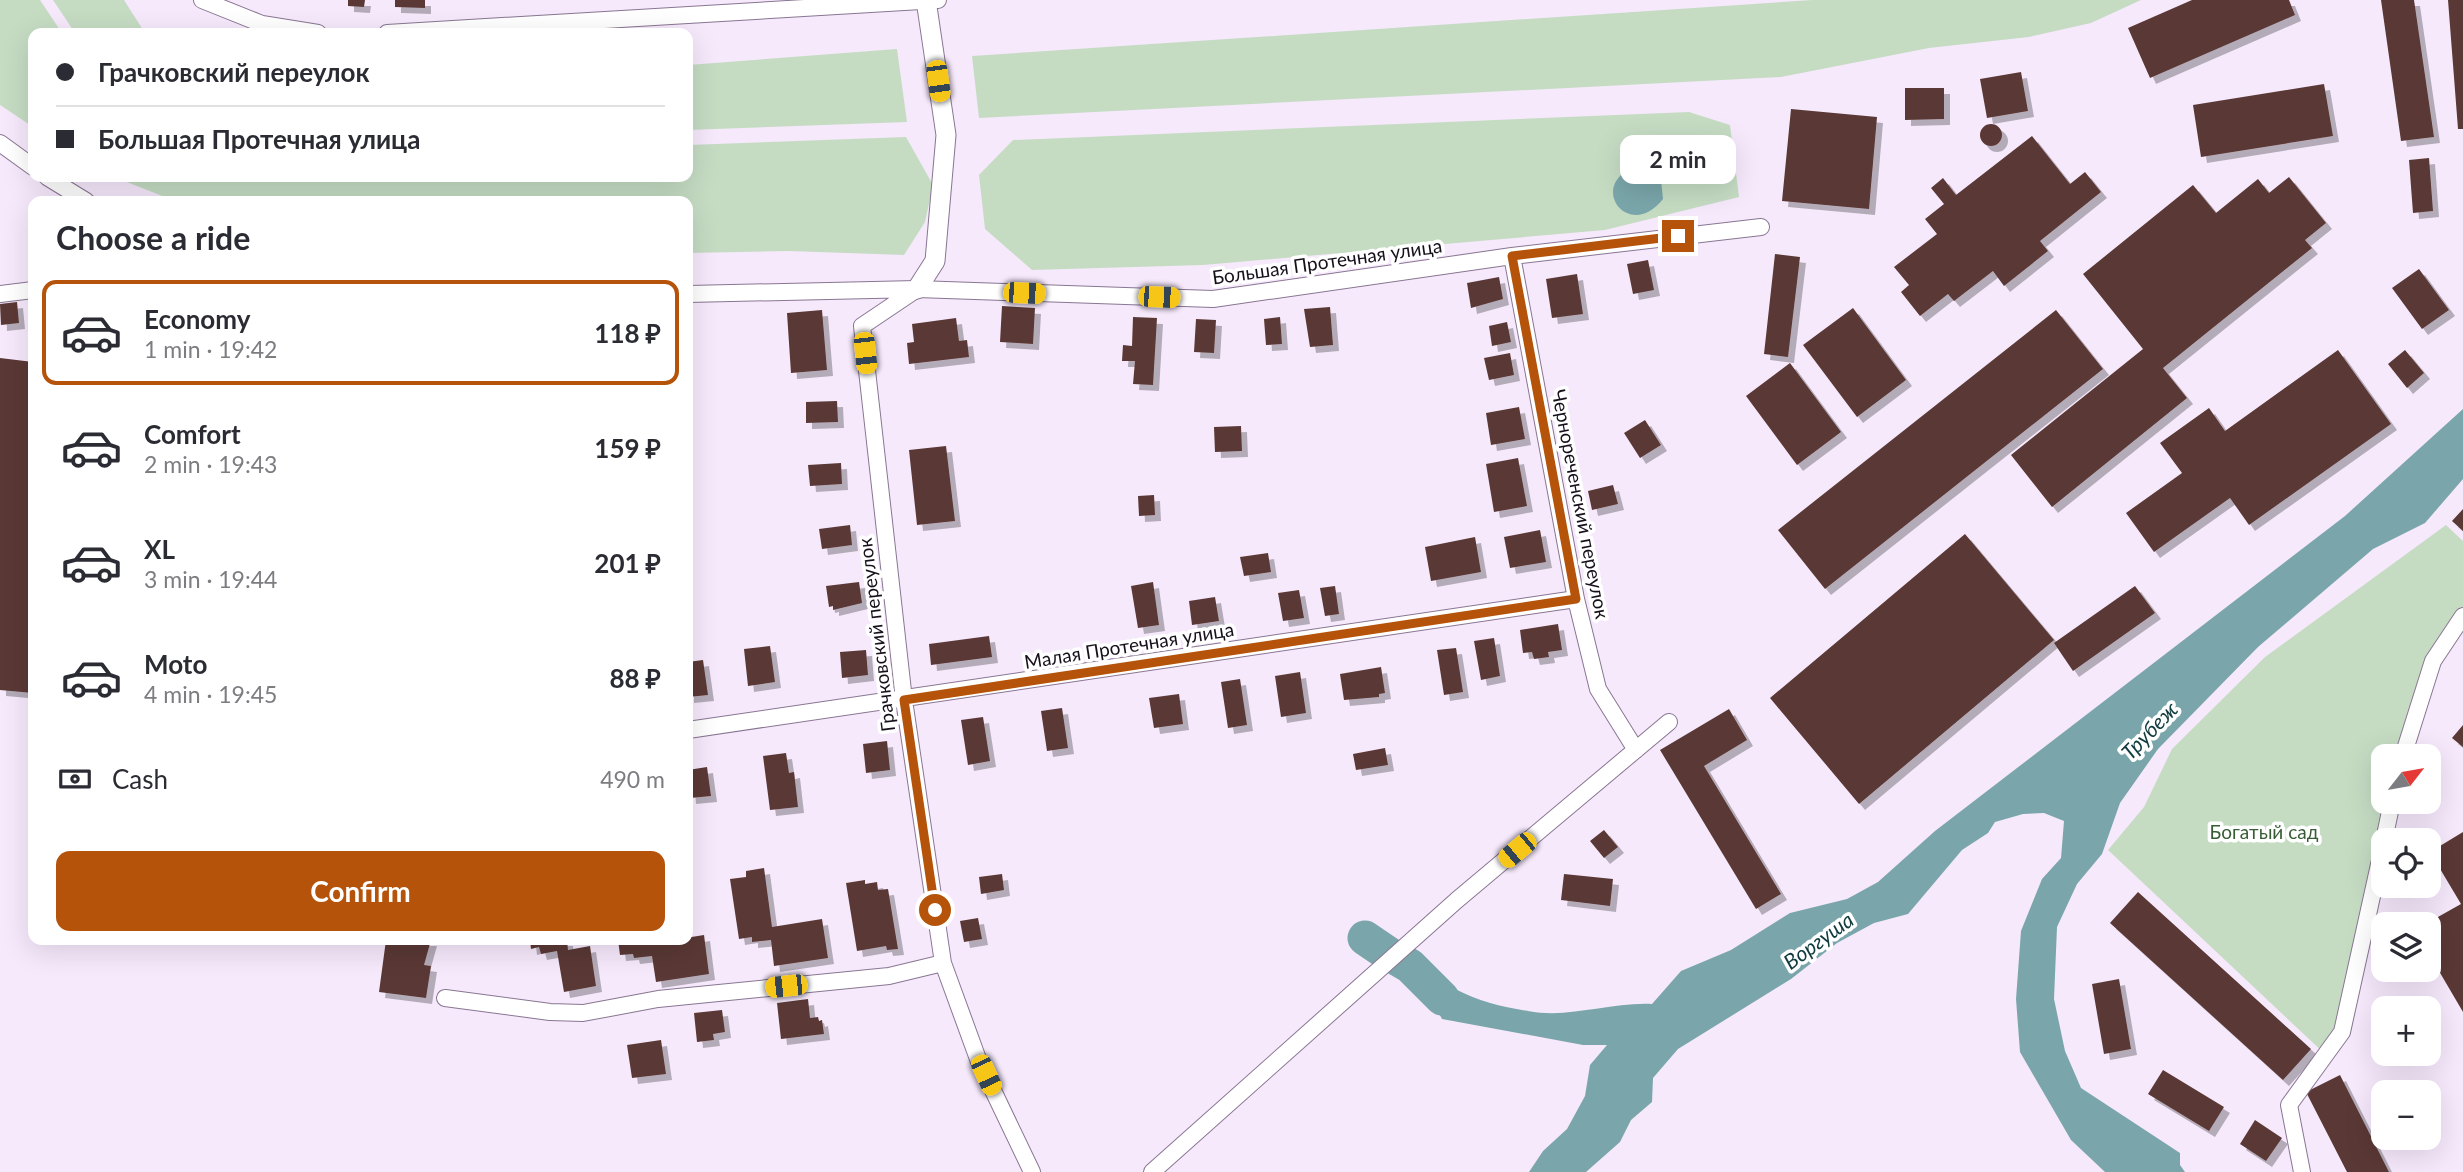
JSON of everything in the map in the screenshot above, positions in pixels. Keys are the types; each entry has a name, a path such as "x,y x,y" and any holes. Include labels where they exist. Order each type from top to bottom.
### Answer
{"street":[{"path":"202,0 262,24 287,28"},
{"path":"469,28 930,0 946,135 934,261 916,289"},
{"path":"0,142 28,163"},
{"path":"55,182 78,196"},
{"name":"Большая Протечная улица","path":"693,294 916,289 1213,299 1512,256 1761,227"},
{"name":"Чернореченский переулок","path":"1512,256 1576,599 1598,689 1636,750"},
{"name":"Грачковский переулок","path":"916,289 862,326 904,700 943,963 973,1046 1032,1172"},
{"path":"0,294 28,290"},
{"name":"Малая Протечная улица","path":"693,729 1576,599"},
{"path":"2407,744 2433,661 2463,616"},
{"path":"1152,1172 1457,900 1669,722"},
{"path":"2302,1172 2289,1105 2342,1032 2371,898"},
{"path":"445,998 550,1012 583,1013 657,999 889,976 943,963"}],"green space":[{"path":"0,0 40,0 59,28 28,28 28,124 0,105"},
{"path":"53,0 124,0 142,28 72,28"},
{"path":"1812,0 2141,0 2091,23 2029,37 1929,48 1781,77 979,118 972,56"},
{"path":"897,49 907,122 693,130 693,65"},
{"path":"1689,112 1730,125 1739,197 1605,230 1203,265 1032,270 985,229 979,175 1013,140"},
{"path":"906,137 933,185 925,222 904,255 789,251 693,253 693,196 162,196 127,182 693,182 693,145"},
{"name":"Богатый сад","path":"2446,525 2463,541 2463,609 2408,744 2371,744 2371,814 2389,814 2386,828 2371,828 2371,896 2341,1031 2326,1055 2108,850 2144,807 2172,749 2265,657"}],"water":[{"path":"1645,164 1660,170 1663,199 1649,211 1636,215 1625,212 1616,204 1613,193 1616,182 1626,171"},
{"path":"2463,409 2463,479 2425,523 2373,549 2258,647 2158,749 2120,803 2102,854 2077,884 2057,927 2054,999 2065,1051 2081,1088 2180,1153 2180,1165 2185,1172 2105,1172 2071,1140 2020,1052 2016,999 2021,931 2042,879 2061,858 2064,821 2044,813 2023,814 1995,822 1988,833 1962,850 1908,914 1874,923 1837,943 1791,979 1678,1049 1653,1078 1652,1102 1631,1120 1620,1142 1586,1172 1529,1172 1543,1151 1567,1129 1585,1096 1590,1065 1607,1045 1583,1045 1442,1019 1435,1009 1407,984 1409,965 1428,971 1449,986 1472,997 1528,1011 1559,1013 1652,1004 1681,971 1731,950 1790,913 1847,899 1878,882 1935,831 2345,516"}],"building":[{"path":"348,0 365,0 364,7 348,6"},
{"path":"395,0 425,0 425,8 395,7"},
{"path":"2192,0 2289,0 2295,15 2150,78 2128,28"},
{"path":"2381,0 2414,0 2434,137 2401,141"},
{"path":"2448,0 2463,0 2463,129 2458,129"},
{"path":"2021,72 2028,111 1987,118 1980,79"},
{"path":"2324,84 2333,136 2201,157 2193,105"},
{"path":"1905,88 1944,88 1944,119 1905,120"},
{"path":"1791,109 1877,117 1869,209 1782,201"},
{"path":"1991,124 1999,127 2002,135 1999,143 1991,146 1983,143 1980,135 1983,127"},
{"path":"2032,136 2070,184 2085,172 2101,192 2040,241 2048,251 2004,286 1993,271 1954,301 1948,294 1920,316 1901,292 1909,285 1894,267 1937,234 1925,219 1944,204 1931,188 1943,178 1956,195"},
{"path":"2429,158 2433,211 2413,213 2409,160"},
{"path":"2289,177 2326,223 2305,240 2312,248 2163,368 2187,398 2052,507 2011,455 2143,349 2083,274 2193,185 2216,213 2258,179 2269,193"},
{"path":"1775,254 1800,257 1788,357 1764,354"},
{"path":"1648,260 1654,290 1633,294 1627,264"},
{"path":"2419,269 2449,310 2422,329 2392,288"},
{"path":"1577,274 1583,314 1552,318 1546,279"},
{"path":"1499,277 1503,299 1471,308 1467,283"},
{"path":"17,302 19,323 1,325 0,304"},
{"path":"1002,306 1035,308 1033,344 1000,342"},
{"path":"1330,307 1333,345 1310,347 1304,309"},
{"path":"1853,308 1906,380 1857,417 1803,345"},
{"path":"822,310 827,370 791,373 787,313"},
{"path":"2056,310 2103,369 1825,589 1778,530"},
{"path":"1133,317 1157,318 1153,385 1133,384 1135,361 1122,361 1123,345 1132,346"},
{"path":"1280,317 1282,344 1266,345 1264,319"},
{"path":"956,318 959,341 967,340 969,357 909,364 907,343 914,342 912,324"},
{"path":"1196,319 1216,320 1214,353 1194,352"},
{"path":"1507,322 1511,342 1492,346 1489,326"},
{"path":"2338,350 2391,424 2249,525 2230,498 2154,552 2126,513 2182,473 2160,443 2209,408 2225,431"},
{"path":"2405,350 2424,373 2407,388 2388,364"},
{"path":"1510,353 1514,375 1489,380 1484,358"},
{"path":"0,358 28,361 28,693 0,690"},
{"path":"1790,363 1841,432 1797,465 1746,396"},
{"path":"837,401 838,422 806,423 806,402"},
{"path":"1519,407 1525,439 1491,445 1486,413"},
{"path":"1645,420 1661,445 1640,458 1624,433"},
{"path":"1241,426 1242,451 1215,452 1214,427"},
{"path":"946,446 955,521 917,525 909,450"},
{"path":"1518,458 1527,506 1494,512 1486,464"},
{"path":"841,463 842,484 810,486 808,465"},
{"path":"1613,485 1618,504 1592,510 1588,491"},
{"path":"1154,495 1155,515 1139,516 1138,496"},
{"path":"2463,509 2463,531 2452,521"},
{"path":"850,525 852,545 822,549 819,529"},
{"path":"1540,530 1546,562 1510,568 1504,537"},
{"path":"1965,534 2054,640 1859,804 1770,698"},
{"path":"1475,537 1481,572 1431,581 1425,547"},
{"path":"1268,553 1271,572 1244,576 1240,557"},
{"path":"859,582 862,603 833,610 833,606 829,607 826,586"},
{"path":"1153,582 1159,625 1138,628 1131,586"},
{"path":"1335,586 1339,614 1325,616 1320,588"},
{"path":"2135,586 2155,613 2073,671 2054,643"},
{"path":"1299,590 1304,618 1283,621 1278,593"},
{"path":"1215,597 1219,621 1192,625 1189,601"},
{"path":"1558,624 1562,650 1548,652 1549,657 1534,659 1532,652 1523,653 1520,630"},
{"path":"989,636 992,657 931,665 929,644"},
{"path":"1494,638 1500,676 1481,680 1474,641"},
{"path":"770,646 775,682 748,686 744,649"},
{"path":"1456,648 1463,692 1444,695 1437,650"},
{"path":"866,650 868,675 842,678 840,652"},
{"path":"703,660 708,695 693,696 693,661"},
{"path":"1381,667 1385,693 1379,694 1379,697 1344,700 1340,674"},
{"path":"1300,672 1306,713 1281,717 1275,676"},
{"path":"1240,679 1247,725 1228,728 1221,682"},
{"path":"1179,694 1183,724 1154,728 1149,698"},
{"path":"1062,708 1068,748 1047,751 1041,711"},
{"path":"1729,709 1747,740 1704,766 1781,894 1756,909 1660,750"},
{"path":"983,717 990,761 968,765 961,720"},
{"path":"2463,725 2463,747 2452,738"},
{"path":"887,741 890,770 866,773 863,744"},
{"path":"1385,748 1388,765 1356,770 1353,754"},
{"path":"786,753 789,773 794,772 798,807 770,810 763,756"},
{"path":"707,767 711,796 693,798 693,769"},
{"path":"1604,830 1618,847 1604,858 1590,841"},
{"path":"2463,832 2463,1012 2441,974 2441,915 2461,904 2441,870 2441,845"},
{"path":"764,868 772,927 822,919 828,958 774,966 771,940 752,942 752,937 739,939 730,879 746,877 746,871"},
{"path":"1002,874 1004,890 981,894 979,877"},
{"path":"1564,874 1613,879 1610,906 1561,900"},
{"path":"865,880 865,884 877,882 878,890 888,889 898,949 887,950 886,946 857,951 846,883"},
{"path":"2138,892 2311,1049 2283,1080 2110,923"},
{"path":"978,918 982,939 964,942 960,921"},
{"path":"704,935 709,974 656,982 652,956 634,958 633,954 620,955 619,945 693,945 693,937"},
{"path":"385,945 430,945 424,965 431,966 426,998 379,992"},
{"path":"531,945 568,945 568,950 590,946 596,986 564,992 557,951 541,954 539,947 531,949"},
{"path":"2119,979 2131,1049 2104,1054 2092,984"},
{"path":"808,999 810,1018 818,1017 819,1021 822,1020 824,1034 781,1039 777,1003"},
{"path":"722,1010 725,1032 713,1034 714,1040 697,1042 694,1013"},
{"path":"661,1040 666,1074 632,1078 627,1045"},
{"path":"2163,1070 2224,1107 2209,1131 2148,1094"},
{"path":"2340,1075 2371,1136 2371,1150 2378,1150 2389,1172 2347,1172 2306,1092"},
{"path":"2255,1120 2282,1138 2266,1161 2240,1144"}],"waterway":[{"path":"1365,938 1390,955"},
{"path":"1398,959 1410,966 1442,998"}],"route":[{"path":"935,910 904,700 1576,599 1512,256 1678,236"}],"water label":[{"name":"Трубеж","path":"2149,730"},
{"name":"Воргуша","path":"1818,940"}]}
